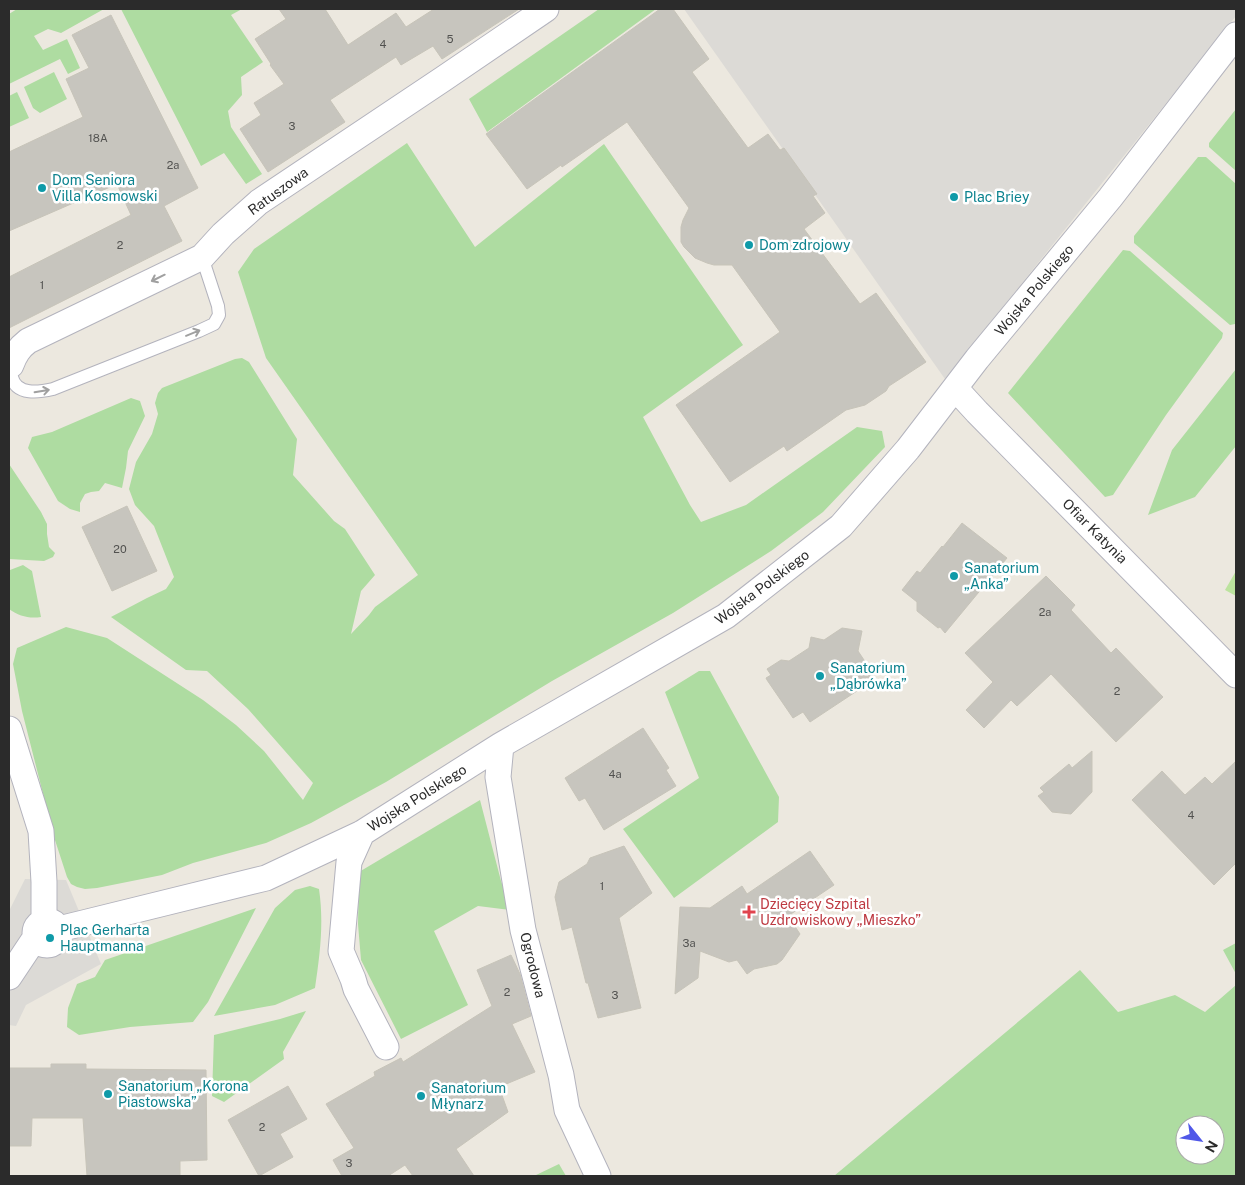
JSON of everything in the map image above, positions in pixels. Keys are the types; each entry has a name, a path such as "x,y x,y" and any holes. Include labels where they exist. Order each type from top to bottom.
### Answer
{"street":[{"name":"Ratuszowa","path":"11,365 19,348 28,341 202,257 223,234 259,202 546,9"},
{"name":"Wojska Polskiego","path":"46,929 266,878 362,834 501,745 726,616 841,526 908,449 977,359 1110,198 1236,35"},
{"name":"Ofiar Katynia","path":"955,388 1236,675"},
{"path":"9,729 41,830 46,929 9,977"},
{"name":"Ogrodowa","path":"501,745 498,777 524,930 561,1075 567,1110 598,1176"},
{"path":"362,834 349,862 341,950 356,989 386,1047"}],"lane":[{"path":"11,365 12,378 16,386 36,392 53,389 214,324 219,315 218,306 202,257"}],"green space":[{"path":"17,9 104,9 61,33 48,29 34,36 43,50 67,39 80,68 68,74 60,59 9,84 9,14"},
{"path":"121,9 242,9 231,15 263,62 241,77 242,95 228,111 231,127 262,174 246,184 224,153 201,166"},
{"path":"599,9 656,9 487,132 469,99"},
{"path":"54,72 67,99 40,113 33,108 24,87"},
{"path":"17,92 29,118 9,127 9,96"},
{"path":"1236,109 1236,171 1209,147 1209,143"},
{"path":"407,143 475,247 604,144 743,345 643,417 701,522 746,505 857,427 882,431 885,447 823,512 771,551 673,613 552,681 386,782 311,823 266,843 193,863 162,875 97,888 85,889 77,887 71,884 67,877 54,837 22,711 13,664 17,648 66,627 107,638 203,700 236,725 264,751 303,800 313,783 248,709 207,671 186,670 111,617 166,589 174,577 154,526 135,505 129,489 136,462 152,434 158,414 155,403 158,393 162,388 235,359 242,358 249,362 297,439 293,475 334,521 345,529 375,575 361,591 351,634 375,607 418,575 266,358 238,272 254,249"},
{"path":"1198,157 1206,157 1236,184 1235,324 1230,325 1134,243 1134,236"},
{"path":"1123,250 1130,251 1223,333 1222,338 1166,415 1113,495 1105,497 1008,393"},
{"path":"1236,369 1236,446 1195,497 1148,515 1172,450"},
{"path":"131,398 140,401 145,416 128,451 122,488 105,483 99,491 85,494 80,503 80,512 70,509 58,501 28,448 32,437 52,432"},
{"path":"9,464 47,524 49,547 55,553 53,557 44,561 9,559"},
{"path":"23,565 32,571 41,617 32,618 24,616 9,609 10,570"},
{"path":"1236,571 1236,596 1225,590"},
{"path":"699,671 710,671 779,797 778,822 674,898 623,829 699,778 665,692"},
{"path":"480,800 501,881 511,910 478,906 434,931 468,1005 401,1039 361,960 358,924 359,872"},
{"path":"310,886 319,889 321,914 320,951 315,988 275,1005 214,1016 275,908 295,890"},
{"path":"256,908 208,1002 193,1022 130,1027 79,1035 67,1027 68,1008 77,984 95,977 105,960"},
{"path":"1236,943 1236,974 1223,950"},
{"path":"1080,970 1118,1012 1175,995 1205,1012 1236,985 1236,1176 834,1176"},
{"path":"306,1011 283,1052 284,1059 224,1102 212,1096 214,1035"},
{"path":"559,1164 566,1176 534,1176"}],"shaded area":[{"name":"Plac Briey","path":"684,9 1236,9 1236,16 945,379"},
{"name":"Plac Gerharta Hauptmanna","path":"25,879 66,880 101,964 26,1005 16,1026 9,1025 9,911"}],"building":[{"path":"279,9 325,9 348,45 396,13 406,27 434,9 519,9 442,59 433,46 401,65 396,57 330,100 345,122 268,172 240,129 261,115 254,103 284,84 255,39 286,19"},
{"name":"Dom zdrojowy","path":"660,9 673,9 709,59 692,72 748,148 768,134 780,150 784,148 817,194 813,196 825,213 804,229 860,304 876,293 926,362 889,386 886,391 865,405 846,410 787,451 784,446 730,482 676,405 780,332 732,265 707,263 695,258 684,247 681,242 681,227 689,208 627,122 527,189 486,134"},
{"path":"111,15 198,188 164,206 182,241 9,328 9,277 131,215 117,184 9,231 9,152 83,117 66,79 89,68 72,35"},
{"path":"127,506 157,571 112,591 82,527"},
{"name":"Sanatorium „Anka”","path":"962,523 1007,558 945,633 940,627 938,628 917,611 917,602 902,590 917,571 920,573"},
{"path":"1046,576 1075,605 1071,610 1111,653 1116,648 1163,697 1116,742 1051,674 1017,706 1011,700 984,728 966,710 993,682 965,653"},
{"name":"Sanatorium „Dąbrówka”","path":"842,628 862,631 858,651 875,679 810,722 803,712 793,718 767,680 766,678 771,675 767,669 781,660 789,661 809,648 811,637 824,640"},
{"path":"643,728 669,768 666,770 676,786 604,830 585,798 579,801 565,778"},
{"path":"1092,751 1092,792 1071,814 1052,812 1038,796 1044,792 1040,788 1069,764 1072,768"},
{"path":"1236,761 1236,863 1214,885 1132,800 1162,771 1185,795 1205,777 1212,784"},
{"path":"624,846 652,893 619,918 641,1008 598,1018 588,983 586,983 572,927 562,930 555,897 559,882 587,864 590,858"},
{"name":"Dziecięcy Szpital Uzdrowiskowy „Mieszko”","path":"810,851 834,885 788,916 800,934 782,960 777,964 754,969 747,974 737,960 729,962 700,951 698,978 675,994 680,907 710,908 742,886 747,894"},
{"name":"Sanatorium Młynarz","path":"511,955 520,974 531,1016 512,1024 535,1072 499,1087 508,1112 456,1149 474,1176 413,1176 405,1165 388,1176 342,1176 333,1160 354,1148 326,1104 375,1076 374,1072 401,1058 403,1062 492,1006 477,970"},
{"path":"51,1064 86,1064 86,1069 206,1070 207,1160 180,1161 180,1176 87,1176 83,1118 32,1118 31,1146 9,1146 9,1068 51,1068"},
{"path":"288,1086 307,1119 280,1134 293,1157 259,1176 228,1120"}],"place":[{"name":"Dom Seniora Villa Kosmowski","path":"42,188"},
{"name":"Plac Briey","path":"954,197"},
{"name":"Dom zdrojowy","path":"749,245"},
{"name":"Sanatorium „Anka”","path":"954,576"},
{"name":"Sanatorium „Dąbrówka”","path":"820,676"},
{"name":"Dziecięcy Szpital Uzdrowiskowy „Mieszko”","path":"749,912"},
{"name":"Plac Gerharta Hauptmanna","path":"50,938"},
{"name":"Sanatorium „Korona Piastowska”","path":"108,1094"},
{"name":"Sanatorium Młynarz","path":"421,1096"}]}
